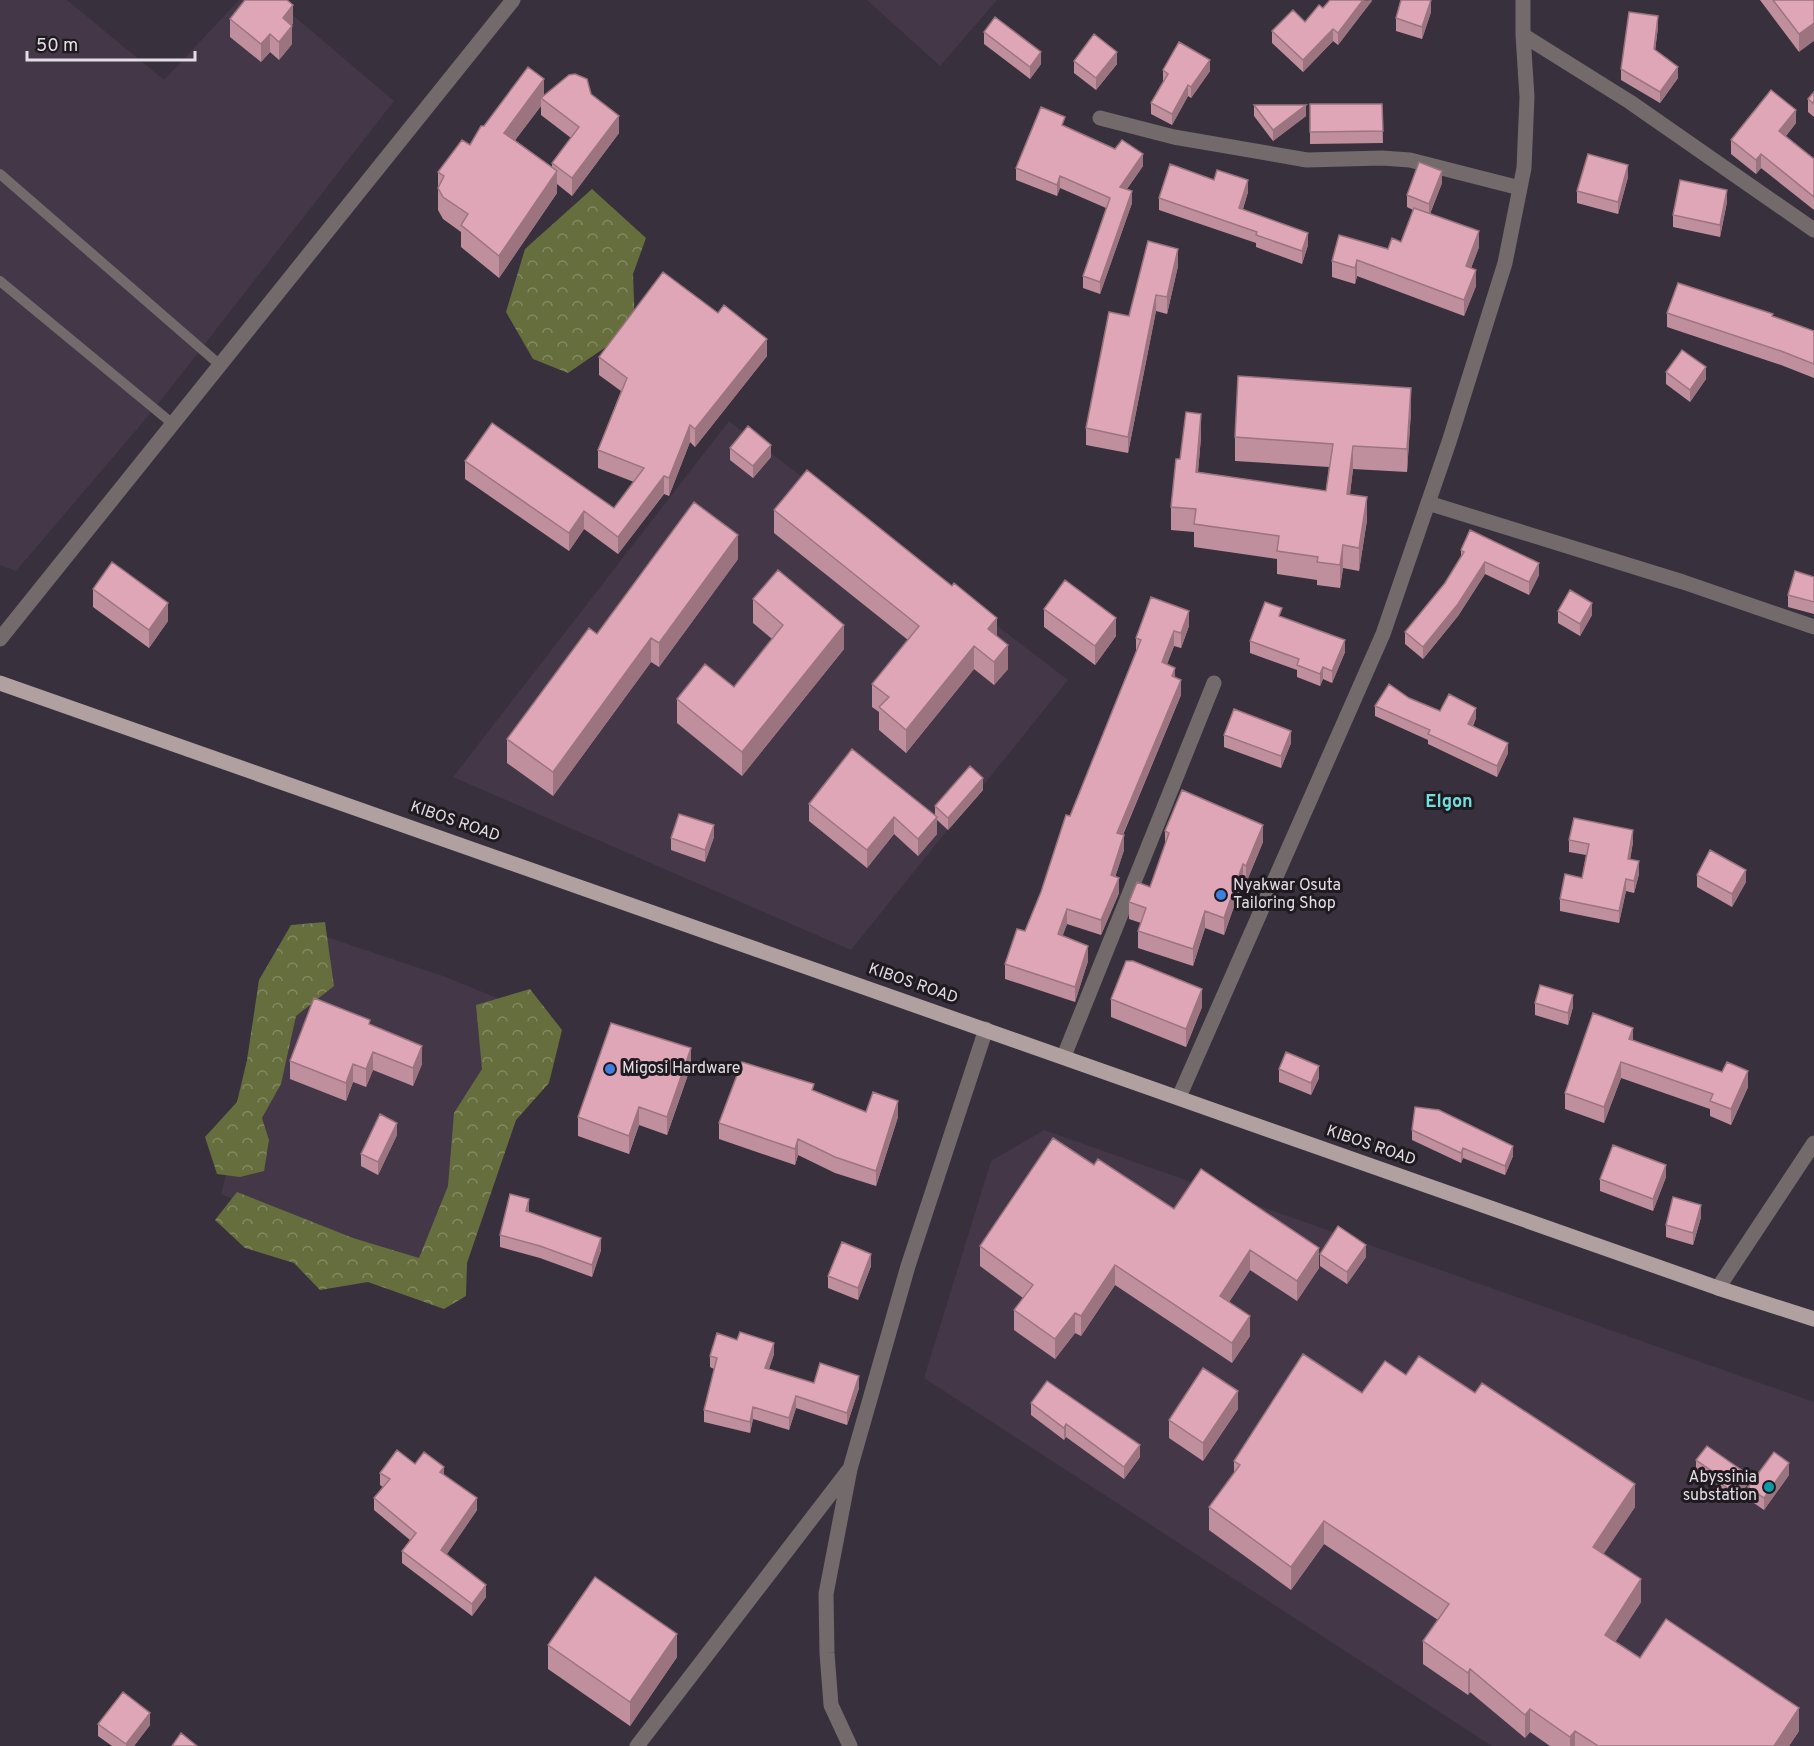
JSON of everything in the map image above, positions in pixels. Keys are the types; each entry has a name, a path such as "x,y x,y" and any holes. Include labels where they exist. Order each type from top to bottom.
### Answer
{"main road":[{"name":"KIBOS ROAD","path":"0,683 1719,1288 1814,1319"}],"street":[{"path":"0,639 513,0"},
{"path":"1179,1097 1383,634 1428,503 1505,263 1524,168 1527,97 1522,35 1523,0"},
{"path":"1522,35 1630,102 1814,230"},
{"path":"1100,118 1174,137 1307,160 1382,158 1410,160 1520,188"},
{"path":"1428,503 1683,582 1814,627"},
{"path":"1064,1056 1214,683"},
{"path":"850,1746 831,1705 826,1594 850,1469 908,1266 986,1029"},
{"path":"1719,1288 1814,1143"},
{"path":"637,1746 850,1469"}],"lane":[{"path":"0,174 220,365"},
{"path":"0,281 173,423"}],"shaded area":[{"path":"0,0 67,0 164,80 239,0 275,0 394,101 155,408 16,571 0,565"},
{"path":"867,0 997,0 940,66"},
{"path":"729,421 1068,680 851,950 453,777"},
{"path":"291,925 446,977 502,1000 421,1280 221,1194"},
{"path":"1044,1130 1814,1402 1814,1746 1492,1746 924,1378 991,1161"}],"green space":[{"path":"592,189 646,238 633,274 635,327 568,373 533,359 506,312 525,249"},
{"path":"325,922 334,986 296,1016 281,1084 262,1118 269,1140 264,1171 240,1177 217,1174 205,1137 237,1102 247,1060 259,980 291,925"},
{"path":"530,989 562,1030 549,1083 516,1120 467,1263 466,1296 444,1309 368,1282 320,1290 294,1263 245,1248 215,1220 237,1192 353,1238 419,1258 448,1186 454,1113 482,1069 476,1005"}],"building":[{"path":"245,0 287,0 293,5 283,18 292,26 279,42 270,34 261,44 230,19"},
{"path":"1330,0 1363,0 1338,33 1333,29 1303,60 1272,31 1293,10 1305,22 1319,5 1323,8"},
{"path":"1401,0 1431,0 1422,27 1396,18"},
{"path":"1773,0 1814,0 1814,23 1799,34"},
{"path":"1629,12 1658,16 1654,49 1678,67 1660,92 1621,69"},
{"path":"995,17 1041,52 1030,67 984,32"},
{"path":"1094,34 1117,52 1096,78 1074,61"},
{"path":"1179,42 1210,60 1191,87 1188,85 1172,114 1151,103 1168,74 1163,70"},
{"path":"528,67 544,79 504,133 557,171 499,256 461,225 468,214 443,197 438,188 444,176 438,172 462,140 470,145 481,126 484,126"},
{"path":"575,74 587,79 591,94 619,116 572,178 552,163 579,127 541,98 569,75"},
{"path":"1771,90 1796,110 1779,131 1814,159 1814,197 1761,154 1756,160 1731,140"},
{"path":"1814,92 1814,104 1808,99"},
{"path":"1310,104 1382,104 1383,131 1310,132"},
{"path":"1254,105 1306,105 1273,130"},
{"path":"1041,107 1065,117 1062,125 1115,149 1122,140 1143,154 1120,187 1132,191 1100,282 1083,276 1110,198 1060,176 1057,185 1016,168"},
{"path":"1588,154 1628,165 1618,202 1577,191"},
{"path":"1419,162 1442,171 1429,204 1407,195"},
{"path":"1170,164 1214,180 1217,170 1248,180 1239,208 1308,233 1302,251 1256,235 1257,232 1159,198"},
{"path":"1680,180 1727,190 1720,225 1673,215"},
{"path":"1414,208 1479,231 1466,266 1476,270 1464,300 1357,260 1355,268 1332,261 1339,235 1388,249 1392,238 1401,242"},
{"path":"1148,241 1178,249 1167,297 1156,295 1128,437 1086,428 1109,312 1129,316"},
{"path":"663,272 718,313 724,305 767,339 695,429 690,425 669,478 664,476 618,537 584,511 569,533 465,461 492,423 614,508 644,468 598,450 627,378 599,357"},
{"path":"1678,283 1773,314 1772,316 1814,331 1814,364 1667,313"},
{"path":"1682,350 1706,367 1690,390 1666,372"},
{"path":"1238,376 1411,388 1407,449 1353,446 1347,494 1367,497 1359,548 1343,545 1340,565 1317,562 1318,557 1277,551 1279,536 1194,524 1196,509 1171,507 1176,459 1180,459 1186,412 1201,414 1196,472 1326,491 1333,444 1235,437"},
{"path":"748,426 771,445 753,466 730,448"},
{"path":"807,470 952,586 954,583 997,618 988,629 1008,645 994,662 974,646 906,730 879,707 889,697 872,684 919,626 774,510"},
{"path":"694,502 738,535 659,643 651,638 553,772 507,739 589,628 597,634"},
{"path":"1470,530 1539,563 1529,582 1485,562 1458,604 1423,647 1405,632 1445,583 1464,552 1461,550"},
{"path":"112,562 168,603 149,630 93,589"},
{"path":"778,570 844,625 742,752 677,699 705,664 734,687 783,625 753,599"},
{"path":"1795,571 1814,577 1814,602 1788,595"},
{"path":"1065,580 1116,618 1095,646 1044,609"},
{"path":"1570,590 1592,603 1580,624 1558,611"},
{"path":"1151,597 1189,611 1181,633 1174,631 1162,662 1175,668 1172,676 1181,680 1117,833 1124,835 1111,875 1119,878 1101,920 1067,909 1058,934 1088,946 1075,987 1005,964 1017,929 1025,931 1041,892 1066,815 1070,816 1141,640 1136,638"},
{"path":"1265,602 1282,608 1279,616 1345,640 1332,671 1323,667 1320,674 1297,665 1299,659 1250,641"},
{"path":"1389,684 1409,698 1440,711 1449,694 1476,708 1468,724 1508,743 1497,766 1428,734 1430,730 1375,706"},
{"path":"1234,709 1291,731 1281,756 1224,735"},
{"path":"852,749 937,817 918,839 894,817 867,850 809,804"},
{"path":"970,766 983,778 948,818 935,806"},
{"path":"1182,790 1263,825 1246,866 1243,864 1224,918 1205,911 1193,949 1138,931 1146,908 1129,902 1137,882 1150,887 1169,833 1165,831"},
{"path":"679,814 714,825 705,850 671,838"},
{"path":"1574,818 1633,830 1628,859 1639,861 1634,881 1626,879 1619,911 1560,899 1565,874 1582,878 1589,844 1569,840"},
{"path":"1710,850 1746,870 1732,894 1697,875"},
{"path":"1126,961 1133,961 1202,989 1186,1029 1111,999"},
{"path":"1540,985 1573,995 1568,1013 1535,1003"},
{"path":"314,998 370,1020 369,1024 422,1046 413,1068 373,1052 366,1069 353,1064 346,1083 290,1061"},
{"path":"1593,1013 1633,1028 1629,1039 1722,1072 1727,1062 1748,1071 1731,1109 1710,1101 1713,1094 1621,1062 1604,1107 1565,1093"},
{"path":"611,1023 691,1048 667,1117 639,1107 629,1136 578,1117"},
{"path":"1286,1052 1319,1066 1311,1083 1279,1069"},
{"path":"742,1062 814,1084 812,1090 866,1112 873,1092 898,1101 876,1171 835,1157 798,1139 795,1149 719,1123"},
{"path":"1415,1107 1439,1110 1513,1146 1505,1166 1463,1148 1461,1153 1412,1130"},
{"path":"380,1114 397,1123 378,1162 361,1154"},
{"path":"1053,1138 1094,1165 1098,1159 1174,1209 1201,1169 1319,1248 1297,1281 1250,1250 1220,1296 1250,1316 1232,1343 1115,1265 1081,1316 1075,1313 1055,1339 1014,1310 1033,1285 980,1246"},
{"path":"1613,1145 1666,1165 1653,1199 1600,1179"},
{"path":"510,1194 529,1199 526,1211 601,1238 592,1265 540,1246 500,1235"},
{"path":"1673,1197 1701,1205 1693,1233 1666,1225"},
{"path":"1338,1226 1366,1245 1347,1272 1320,1254"},
{"path":"842,1242 871,1254 858,1288 828,1276"},
{"path":"740,1332 774,1343 765,1368 814,1383 820,1363 859,1376 847,1413 796,1396 789,1418 753,1407 750,1422 704,1410 717,1358 710,1356 717,1333 737,1340"},
{"path":"1303,1354 1362,1393 1385,1361 1406,1375 1419,1356 1475,1393 1482,1383 1635,1484 1593,1547 1641,1579 1605,1635 1640,1658 1666,1619 1799,1708 1774,1746 1598,1746 1575,1731 1570,1737 1530,1709 1525,1715 1470,1669 1468,1673 1423,1641 1449,1604 1324,1521 1291,1567 1209,1507 1240,1465 1234,1461"},
{"path":"1203,1368 1238,1391 1203,1443 1169,1420"},
{"path":"1047,1381 1140,1445 1124,1467 1066,1424 1064,1428 1031,1403"},
{"path":"1707,1446 1747,1474 1733,1492 1719,1482 1722,1478 1696,1460"},
{"path":"397,1450 415,1464 424,1452 444,1467 440,1472 477,1498 441,1550 486,1585 472,1604 402,1551 416,1533 374,1498 390,1479 380,1473"},
{"path":"1774,1452 1789,1463 1764,1498 1748,1487"},
{"path":"595,1577 677,1634 630,1702 548,1645"},
{"path":"123,1692 150,1713 126,1744 98,1724"},
{"path":"181,1733 197,1746 172,1746"}],"place":[{"name":"Nyakwar Osuta Tailoring Shop","path":"1221,895"},
{"name":"Migosi Hardware","path":"610,1069"},
{"name":"Abyssinia substation","path":"1769,1487"}],"district":[{"name":"Elgon","path":"1449,802"}]}
